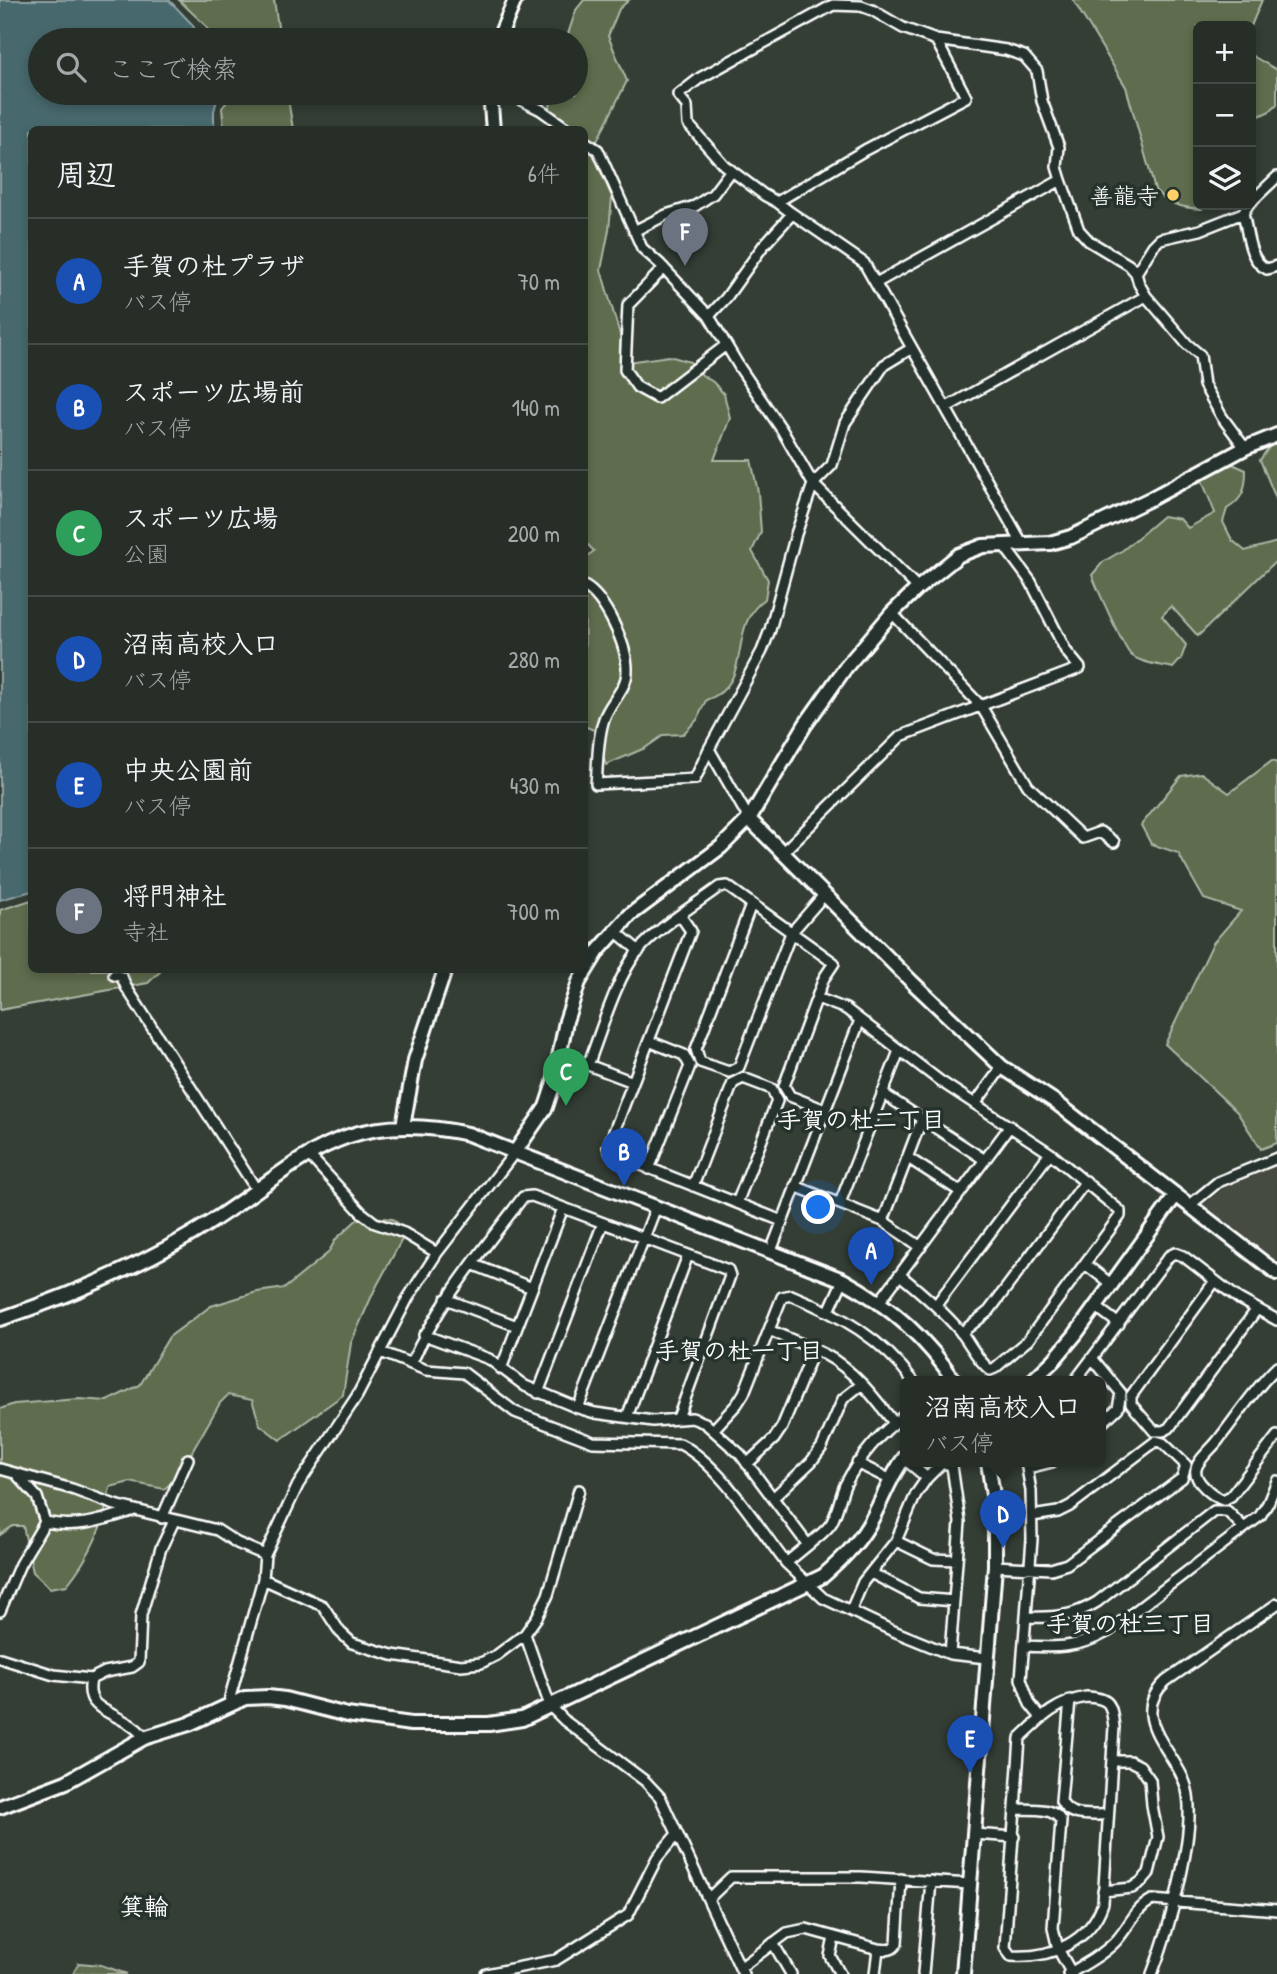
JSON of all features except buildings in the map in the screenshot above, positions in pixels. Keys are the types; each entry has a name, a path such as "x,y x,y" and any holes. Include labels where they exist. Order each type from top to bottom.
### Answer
{"street":[{"path":"503,28 515,0"},
{"path":"1023,545 864,263 731,170 688,124 687,106 678,95 700,78 833,5 861,6 936,40 1006,50 1024,56 1037,71 1042,101 1059,147 1057,167 1079,230 1089,241 1136,272 1146,296 1187,344 1200,355 1204,385 1222,417 1245,447"},
{"path":"777,202 865,150 966,97 936,40"},
{"path":"491,105 493,126"},
{"path":"531,105 563,126"},
{"path":"588,144 598,150 642,248 709,316 813,484 918,588"},
{"path":"634,231 666,215 695,206 713,194 731,170"},
{"path":"1256,197 1277,177"},
{"path":"876,283 1061,180"},
{"path":"1136,272 1160,239 1200,230 1239,210"},
{"path":"1248,210 1254,257 1259,266 1267,270 1277,266"},
{"path":"709,316 726,298 763,246 792,214"},
{"path":"664,268 628,305 625,370 637,387 657,398 726,345"},
{"path":"947,407 1146,296"},
{"path":"588,588 594,591 607,607 628,671 620,692 604,719 596,785 695,779 770,630 796,534 813,484 832,465 845,423 884,365 912,348"},
{"path":"588,967 614,930 721,847 749,819 805,725 846,667 892,613 959,555 984,546 1050,543 1072,537 1152,498 1245,447 1277,435"},
{"path":"782,853 901,736 1080,668 1066,651 1031,582 1005,547"},
{"path":"892,613 981,706 1028,786 1083,838 1100,832 1114,842"},
{"path":"709,749 749,819 1002,1067 1054,1101 1277,1273"},
{"path":"588,1065 625,972 639,951 680,915 719,887 727,886 834,963 824,978 784,1086 790,1096 825,1110"},
{"path":"751,905 696,1049 700,1062 729,1072 739,1067 791,933 824,895"},
{"path":"680,915 691,931 608,1147 611,1153 782,1221"},
{"path":"614,930 639,951"},
{"path":"403,1126 413,1067 444,973"},
{"path":"230,1705 262,1579 265,1555 298,1485 357,1396 408,1298 437,1253 546,1107 554,1083 566,1021 585,973"},
{"path":"114,975 122,977 256,1189"},
{"path":"817,998 846,1009 899,1051 1049,1153 1120,1211 1120,1216 1028,1340 990,1370 983,1365 961,1333 936,1305 900,1275"},
{"path":"771,1251 860,1020"},
{"path":"649,1041 684,1055 690,1066 649,1169"},
{"path":"840,1203 899,1051"},
{"path":"559,1054 633,1082"},
{"path":"975,1104 1002,1067"},
{"path":"693,1186 733,1083 743,1078 772,1089 778,1101 737,1203"},
{"path":"882,1093 985,1160"},
{"path":"883,1221 922,1119"},
{"path":"0,1319 111,1278 151,1258 193,1234 308,1154 360,1131 403,1126 468,1134 843,1280 880,1301 910,1327 931,1349 951,1376"},
{"path":"880,1301 1010,1126"},
{"path":"936,1305 1049,1153"},
{"path":"308,1154 361,1212 375,1223 404,1233 437,1253"},
{"path":"908,1158 961,1192"},
{"path":"1190,1205 1218,1182 1277,1158"},
{"path":"961,1333 989,1311 1086,1181"},
{"path":"795,1186 883,1221 921,1247"},
{"path":"1037,1376 1064,1348 1176,1195"},
{"path":"411,1364 424,1335 446,1299 523,1197 532,1196 728,1270 730,1276 678,1418"},
{"path":"578,1408 656,1207"},
{"path":"501,1369 563,1209"},
{"path":"538,1392 603,1223"},
{"path":"1079,1376 1169,1256 1175,1253 1183,1256 1239,1299 1277,1320"},
{"path":"627,1417 688,1255"},
{"path":"472,1264 532,1288"},
{"path":"1085,1264 1111,1284"},
{"path":"830,1311 843,1280"},
{"path":"1215,1281 1131,1396 1131,1404 1154,1431 1169,1428 1257,1309"},
{"path":"713,1430 744,1394 782,1297 791,1294 830,1311 860,1329 886,1349 909,1376"},
{"path":"446,1299 517,1326"},
{"path":"1095,1306 1119,1324"},
{"path":"768,1330 836,1362 862,1384 894,1423"},
{"path":"424,1335 489,1359 538,1392 578,1408 595,1413 653,1420 692,1418 705,1423 747,1464 808,1545"},
{"path":"747,1464 774,1439 782,1427 814,1350"},
{"path":"381,1352 426,1370 464,1374 514,1412 593,1442 680,1444 693,1451 720,1477 786,1563 823,1598 910,1639 950,1654 986,1658"},
{"path":"1093,1359 1105,1376"},
{"path":"1277,1367 1259,1384 1221,1438 1200,1462 1195,1470 1197,1478 1215,1497 1223,1500 1231,1496 1277,1436"},
{"path":"1106,1377 1121,1393 1118,1408 1106,1419"},
{"path":"774,1498 811,1462 822,1447 843,1399 862,1384"},
{"path":"786,1563 832,1521 857,1463 880,1435 900,1419"},
{"path":"995,1566 1051,1569 1074,1560 1182,1478 1186,1465 1163,1443 1156,1441 1070,1506 1058,1512 1032,1516"},
{"path":"162,1518 188,1459"},
{"path":"857,1463 889,1479"},
{"path":"0,1807 66,1782 144,1738 190,1724 245,1698 268,1697 380,1721 452,1726 522,1719 809,1584 840,1562 857,1543 879,1505 889,1479 900,1465"},
{"path":"914,1467 927,1479"},
{"path":"850,1610 863,1582 896,1541 916,1494 939,1467"},
{"path":"950,1654 960,1522 952,1467"},
{"path":"964,1974 995,1566 995,1509 989,1467"},
{"path":"1027,1467 1032,1516 1021,1679 1030,1704 1041,1718"},
{"path":"0,1469 162,1518 217,1530 237,1543 265,1555"},
{"path":"17,1474 37,1497 46,1522"},
{"path":"1024,1646 1064,1648 1090,1642 1109,1631 1260,1516 1277,1481"},
{"path":"262,1579 323,1606 340,1632 352,1643 392,1655 461,1665 481,1663 497,1655 525,1634 548,1595 579,1490"},
{"path":"46,1522 64,1526 88,1524 134,1510"},
{"path":"1026,1617 1052,1618 1081,1612 1214,1511 1227,1511 1244,1528"},
{"path":"0,1658 54,1675 91,1679 104,1672 132,1667 138,1662 141,1615 161,1548 174,1521"},
{"path":"0,1611 20,1564 46,1522"},
{"path":"896,1541 933,1559 957,1560"},
{"path":"871,1573 919,1598 954,1601"},
{"path":"1152,1974 1165,1942 1187,1837 1188,1794 1182,1775 1153,1725 1151,1704 1166,1681 1277,1604"},
{"path":"525,1634 550,1706 565,1721 645,1781 660,1797 741,1971 787,1933 806,1929 888,1950 897,1942 901,1879"},
{"path":"91,1679 90,1695 93,1702 122,1719 144,1738"},
{"path":"1086,1697 1100,1698 1111,1706 1114,1727 1103,1903 1090,1929 1058,1950 1031,1957 1011,1956 1005,1948 1020,1738 1041,1718 1060,1704 1086,1697"},
{"path":"1070,1700 1061,1801 1070,1813 1108,1815"},
{"path":"1103,1891 1132,1888 1142,1881 1149,1873 1158,1837 1150,1780 1140,1766 1130,1760 1112,1761"},
{"path":"1016,1809 1050,1811 1058,1815 1061,1821 1053,1928 1058,1950 1070,1974 1115,1942 1144,1904 1152,1900 1277,1910"},
{"path":"486,1974 556,1960 628,1915 657,1858 677,1834"},
{"path":"974,1835 1014,1837"},
{"path":"708,1899 731,1877 861,1877 970,1884"},
{"path":"923,1974 931,1881"},
{"path":"834,1938 830,1956 840,1974"},
{"path":"773,1943 791,1974"},
{"path":"874,1974 878,1949"}],"shaded area":[{"path":"1277,1164 1277,1262 1203,1205 1227,1186"}],"green space":[{"path":"179,0 274,0 278,28 206,26"},
{"path":"584,0 629,0 619,9 608,36 627,81 597,141 596,160 612,197 601,270 628,362 669,356 690,362 724,394 730,418 714,460 751,460 758,492 761,532 752,551 768,580 765,599 753,611 746,624 731,681 721,692 706,700 697,720 683,734 664,735 645,748 606,765 594,730 588,728 588,556 594,551 588,545 588,126 549,126 550,105 588,105 588,28 570,28 576,10"},
{"path":"1073,0 1262,0 1253,21 1193,21 1193,208 1176,205 1155,190 1126,87"},
{"path":"1256,58 1277,70 1277,104 1256,118"},
{"path":"224,105 289,105 292,126 224,126 222,108"},
{"path":"1277,442 1277,501 1260,460 1272,443"},
{"path":"1230,463 1246,470 1245,483 1240,497 1227,509 1223,522 1232,540 1245,551 1277,542 1277,560 1198,636 1171,606 1162,616 1186,645 1181,659 1173,668 1135,658 1123,642 1092,575 1103,562 1123,550 1163,516 1180,519 1188,528 1215,513 1201,478"},
{"path":"1272,761 1277,763 1277,1143 1261,1149 1237,1112 1165,1044 1213,943 1241,911 1204,899 1178,853 1151,844 1141,825 1181,776 1201,773 1229,793"},
{"path":"28,901 28,973 159,973 148,983 0,1010 0,910"},
{"path":"361,1216 392,1219 407,1230 374,1291 351,1343 343,1395 280,1440 260,1425 252,1400 228,1395 220,1403 177,1478 164,1489 130,1482 110,1487 100,1527 83,1563 67,1585 50,1588 33,1572 23,1526 13,1526 0,1535 0,1409 14,1404 79,1399 107,1401 140,1385 169,1337 211,1306 257,1292 285,1288 328,1253 336,1239"},
{"path":"79,1963 101,1965 127,1974 73,1974"}],"water":[{"path":"0,0 169,0 194,28 28,28 28,105 216,105 214,126 28,126 28,892 0,900"}],"place":[{"name":"善龍寺","path":"1173,195"},
{"name":"将門神社","path":"685,266"},
{"name":"スポーツ広場","path":"566,1106"},
{"name":"スポーツ広場前","path":"624,1186"},
{"name":"手賀の杜プラザ","path":"871,1285"},
{"name":"沼南高校入口","path":"1003,1548"},
{"name":"中央公園前","path":"970,1773"}],"district":[{"name":"手賀の杜二丁目","path":"861,1119"},
{"name":"手賀の杜一丁目","path":"739,1350"},
{"name":"手賀の杜三丁目","path":"1130,1623"},
{"name":"箕輪","path":"144,1906"}]}
